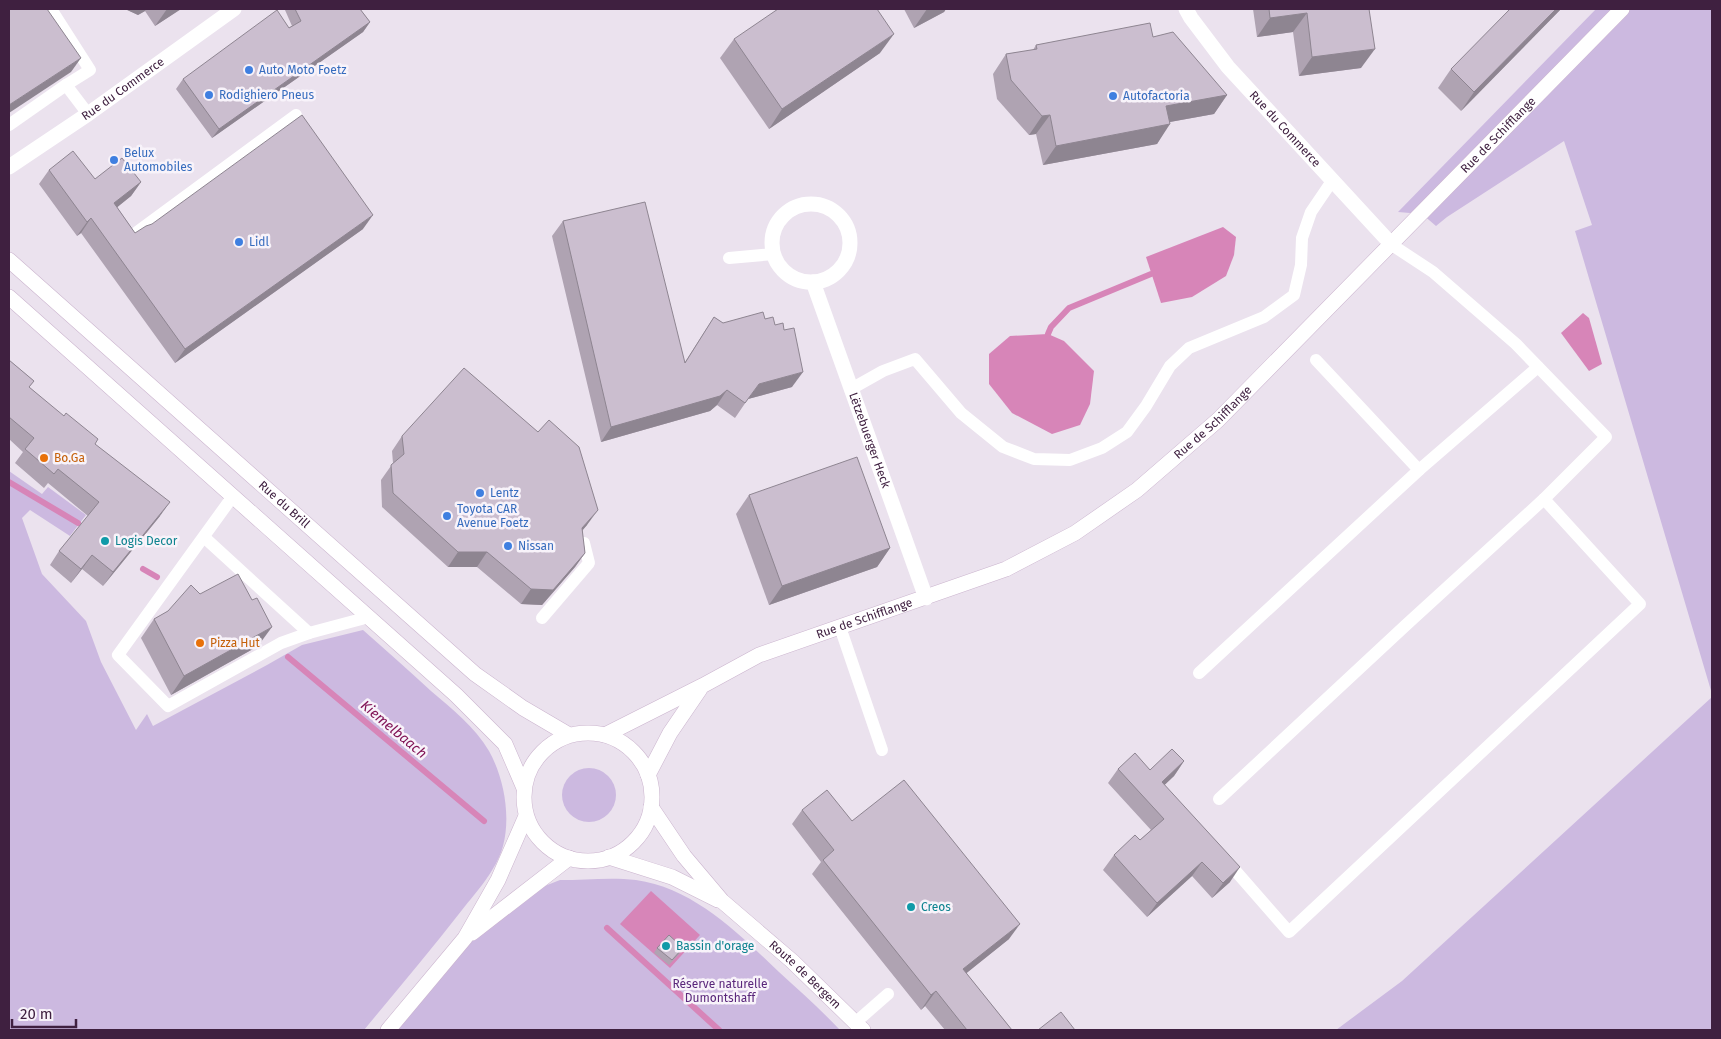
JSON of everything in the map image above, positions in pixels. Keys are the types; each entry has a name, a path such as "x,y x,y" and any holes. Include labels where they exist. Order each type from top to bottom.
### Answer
{"main road":[{"name":"Rue du Commerce","path":"9,168 234,9"},
{"name":"Rue du Commerce","path":"1186,9 1228,67 1392,245"},
{"name":"Rue de Schifflange","path":"606,735 758,655 1006,569 1075,533 1137,490 1218,420 1622,9"},
{"path":"810,204 823,206 835,213 844,223 850,235 850,248 846,261 838,272 826,279 813,282 800,281 789,275 780,266 774,254 772,243 779,221 797,207 810,204"},
{"name":"Rue du Brill","path":"9,260 475,674 523,708 569,735"},
{"name":"Lëtzebuerger Heck","path":"813,282 926,598"},
{"path":"9,297 456,695 505,744 524,788"},
{"name":"Rue de Schifflange","path":"648,775 670,733 702,686"},
{"path":"587,733 606,735 624,744 638,757 648,775 652,790 651,807 646,823 637,838 625,849 609,857 589,861 569,858 550,849 536,834 526,816 524,788 529,771 539,755 552,743 569,735 587,733"},
{"name":"Route de Bergem","path":"651,807 684,856 722,901 792,961 859,1026"},
{"path":"388,1030 465,938 498,880 526,816"},
{"name":"Route de Bergem","path":"609,857 672,877 722,901"},
{"path":"465,938 569,858"}],"lane":[{"path":"9,125 90,70 51,9"},
{"path":"66,85 88,114"},
{"path":"137,232 296,115"},
{"path":"851,389 883,371 915,359 961,413 1003,447 1034,459 1070,460 1102,448 1127,432 1146,406 1170,366 1189,348 1264,317 1294,296 1301,265 1302,238 1311,212 1332,181"},
{"path":"1219,799 1406,624 1544,499 1606,437 1516,344 1433,272 1392,245"},
{"path":"728,258 774,254"},
{"path":"1316,360 1419,470"},
{"path":"1199,673 1419,470 1538,367"},
{"path":"233,496 118,655 168,706 281,643 309,633 369,617"},
{"path":"1220,852 1289,932 1640,604 1544,499"},
{"path":"204,538 309,633"},
{"path":"542,618 589,563 584,543"},
{"path":"840,627 882,750"},
{"path":"859,1026 888,994"}],"green space":[{"path":"1596,9 1712,9 1712,694 1575,231 1592,225 1564,141 1436,226 1422,214 1398,212"},
{"path":"9,471 42,494 48,487 86,515 70,536 30,510 22,518 42,574 86,621 101,662 136,730 147,714 153,726 302,645 363,630 463,719 489,751 499,773 506,810 503,846 496,864 480,888 364,1030 9,1030"},
{"path":"1712,697 1712,1030 1336,1030 1402,981"},
{"path":"589,768 599,770 608,776 614,785 616,795 614,805 608,814 599,820 589,822 579,820 570,814 564,805 562,795 564,785 570,776 579,770"},
{"name":"Réserve naturelle Dumontshaff","path":"627,879 657,885 677,892 731,928 840,1030 388,1030 465,938 517,897 560,880"}],"shaded area":[{"path":"1223,227 1236,237 1234,255 1226,276 1192,297 1161,303 1146,257"},
{"path":"1583,313 1589,318 1602,364 1589,371 1561,333"},
{"path":"1048,334 1064,341 1094,371 1090,404 1080,425 1052,434 1012,413 989,384 989,354 1010,336"},
{"path":"651,891 700,935 670,968 620,924"}],"building":[{"path":"9,9 47,9 81,58 9,105"},
{"path":"295,9 360,9 370,22 219,129 183,79 277,10 289,28 301,21"},
{"path":"778,9 877,9 894,34 782,109 734,39"},
{"path":"1269,9 1369,9 1375,49 1312,57 1307,13 1270,18"},
{"path":"1510,9 1556,9 1474,92 1451,69"},
{"path":"1150,23 1153,37 1173,32 1227,95 1166,106 1170,124 1056,146 1050,115 1042,116 1011,80 1006,54 1037,49 1036,45"},
{"name":"Lidl","path":"302,115 373,215 185,349 91,218 87,222 49,170 73,151 95,179 122,158 141,182 114,203 135,233 152,224"},
{"path":"645,202 685,363 714,317 723,323 763,312 765,319 773,317 775,325 783,323 784,330 794,328 803,372 759,384 745,403 727,390 720,396 611,427 563,221"},
{"path":"9,360 34,381 29,387 64,416 66,413 98,439 95,444 170,502 113,572 92,555 81,569 59,551 99,502 58,469 54,474 25,449 34,438 9,417"},
{"name":"Lentz","path":"464,368 538,432 549,420 579,447 598,510 582,528 585,553 553,590 531,589 487,552 458,552 393,493 391,465 404,454 402,436"},
{"path":"857,457 890,548 782,586 749,495"},
{"name":"Pizza Hut","path":"238,574 252,600 257,598 272,627 184,676 154,619 168,611 191,585 200,594"},
{"path":"1172,749 1184,761 1162,782 1240,867 1223,883 1202,862 1157,903 1114,855 1135,835 1140,840 1164,819 1118,769 1135,753 1150,770"},
{"name":"Creos","path":"904,780 1020,924 963,969 1012,1030 967,1030 936,991 931,995 823,860 834,850 802,810 827,790 852,821"},
{"name":"Bassin d'orage","path":"669,935 683,948 672,960 657,948"},
{"path":"1061,1012 1075,1030 1038,1030"}],"waterway":[{"path":"1048,334 1051,327 1069,308 1151,274"},
{"name":"Kiemelbaach","path":"9,482 78,523"},
{"name":"Kiemelbaach","path":"143,569 157,577"},
{"name":"Kiemelbaach","path":"288,657 484,821"},
{"name":"Kiemelbaach","path":"607,928 719,1030"}],"place":[{"name":"Auto Moto Foetz","path":"249,70"},
{"name":"Rodighiero Pneus","path":"209,95"},
{"name":"Autofactoria","path":"1113,96"},
{"name":"Belux Automobiles","path":"114,160"},
{"name":"Lidl","path":"239,242"},
{"name":"Bo.Ga","path":"44,458"},
{"name":"Lentz","path":"480,493"},
{"name":"Toyota CAR Avenue Foetz","path":"447,516"},
{"name":"Logis Decor","path":"105,541"},
{"name":"Nissan","path":"508,546"},
{"name":"Pizza Hut","path":"200,643"},
{"name":"Creos","path":"911,907"},
{"name":"Bassin d'orage","path":"666,946"}]}
